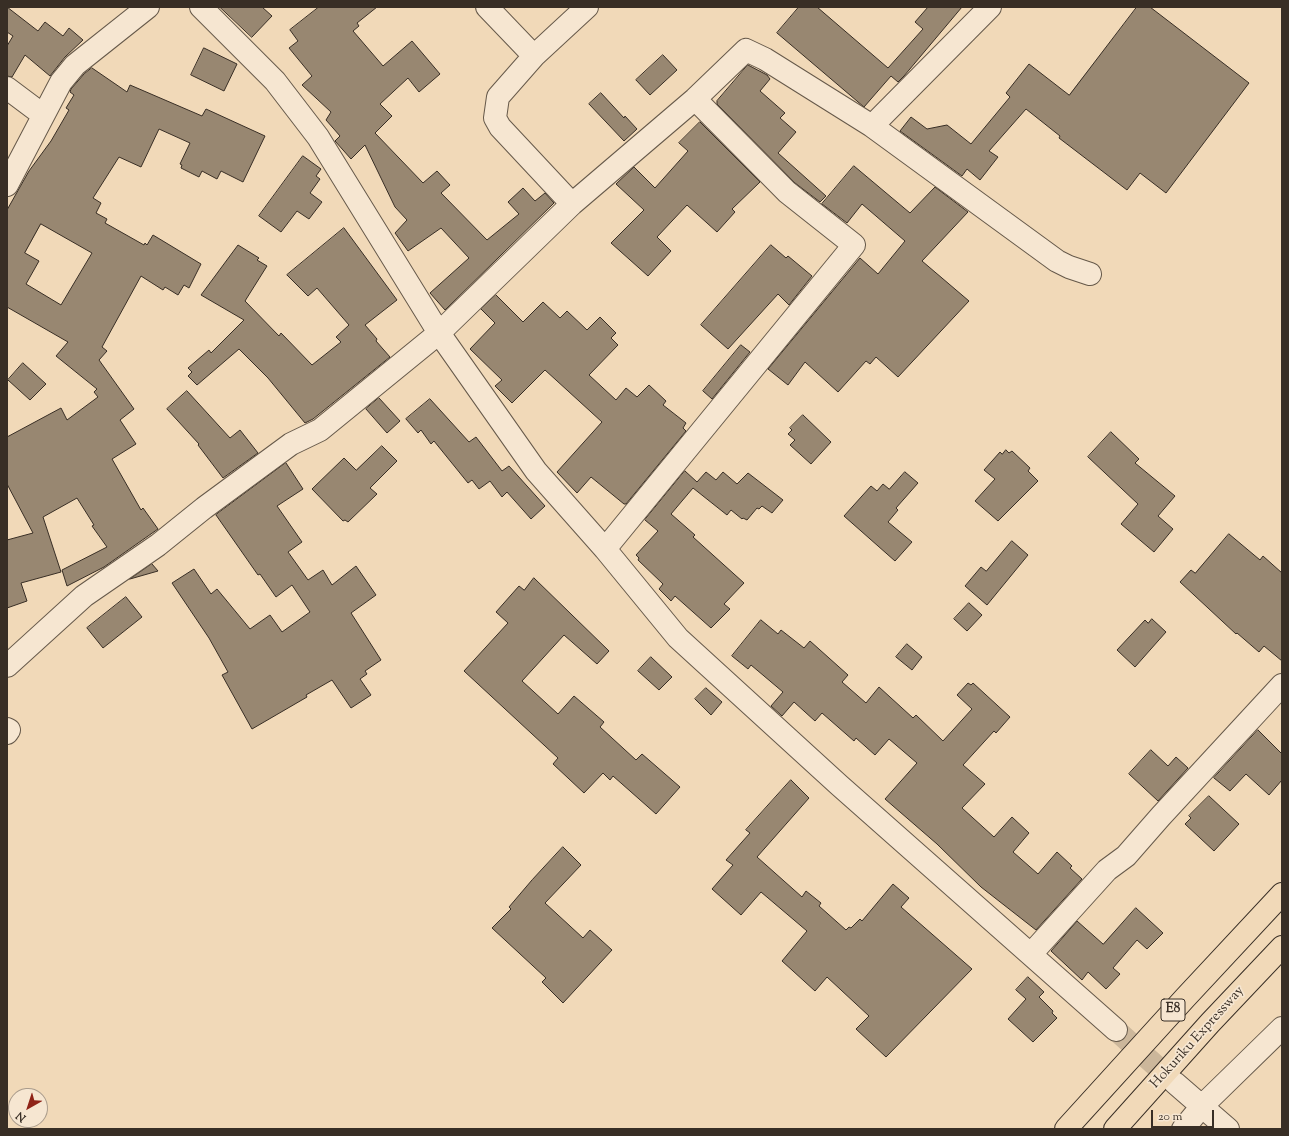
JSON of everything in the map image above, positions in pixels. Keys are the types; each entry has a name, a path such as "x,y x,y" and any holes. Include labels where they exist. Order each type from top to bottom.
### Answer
{"highway":[{"name":"E8","path":"1066,1129 1179,1003 1282,894"},
{"name":"Hokuriku Expressway","path":"1115,1129 1210,1023 1282,947"}],"street":[{"path":"7,185 61,82 75,65 148,7"},
{"path":"200,7 275,81 318,137 439,333 536,471 606,549 678,638 850,796 1116,1030"},
{"path":"487,7 534,56"},
{"path":"572,204 500,127 495,118 498,97 534,56 587,7"},
{"path":"872,126 990,7"},
{"path":"7,666 84,596 158,545 204,508 291,444 320,430 439,333 572,204 695,99 746,50 765,59 872,126 1057,261 1090,274"},
{"path":"7,88 43,116"},
{"path":"606,549 854,245 787,192 695,99"},
{"path":"1031,954 1107,870 1126,856 1161,816 1282,686"},
{"path":"7,728 9,730 7,733"},
{"path":"1183,1129 1202,1106 1282,1028"},
{"path":"1175,1084 1228,1129"}],"building":[{"path":"7,7 38,31 45,22 63,36 69,28 83,40 65,57 50,76 25,55 12,77 7,76 7,46 13,36 7,32"},
{"path":"220,7 262,7 272,16 252,37"},
{"path":"319,7 377,7 357,23 359,26 353,31 383,66 412,41 440,74 419,92 408,78 380,104 392,116 375,133 423,183 437,171 450,185 441,193 487,240 519,214 508,202 523,188 535,201 545,193 554,203 445,310 430,293 469,258 441,228 408,251 395,233 407,220 395,207 365,145 351,159 335,141 340,136 326,120 331,112 302,85 312,76 289,48 298,41 290,30"},
{"path":"799,7 817,7 888,68 923,29 915,22 928,7 962,7 904,76 898,82 891,76 864,107 777,33"},
{"path":"1137,7 1150,7 1249,83 1166,193 1140,173 1127,190 1059,138 1060,136 1026,109 989,151 998,157 980,180 967,169 962,176 900,131 911,117 927,129 947,125 971,144 1010,97 1006,93 1029,64 1069,95"},
{"path":"204,48 237,64 224,91 191,75"},
{"path":"663,55 677,70 650,95 636,80"},
{"path":"748,65 767,75 770,79 760,91 785,113 780,118 796,132 778,153 826,196 820,202 795,183 717,104 717,101"},
{"path":"92,68 127,92 130,85 202,116 206,109 265,136 243,182 221,171 217,179 202,171 199,177 181,168 182,165 180,164 190,143 159,129 141,167 119,157 93,198 101,203 96,213 107,219 105,223 144,245 145,243 147,245 153,235 201,264 189,288 184,285 178,295 165,287 163,290 141,276 102,347 107,351 99,360 134,409 120,420 136,444 112,459 141,510 143,508 158,529 104,567 67,586 62,570 107,547 92,526 94,525 77,498 43,517 61,572 21,583 27,601 7,608 7,540 33,533 7,484 7,437 61,408 67,420 98,397 94,392 97,389 56,356 68,342 7,307 7,210 29,171 51,141 69,110 66,108 74,95 70,92 71,89 84,74","holes":["41,224 92,253 61,305 26,284 39,261 25,253"]},
{"path":"601,93 624,118 625,116 637,129 624,141 589,104"},
{"path":"700,122 760,182 732,209 735,212 717,232 687,205 657,237 671,251 648,276 611,243 644,210 616,184 634,167 655,188 688,151 679,143"},
{"path":"303,156 321,169 316,176 320,179 310,193 322,202 309,219 297,211 281,232 259,216"},
{"path":"854,166 910,213 935,187 968,212 922,261 969,301 898,377 876,357 870,364 866,361 838,392 805,362 788,385 768,369 860,258 878,274 905,241 862,204 847,223 822,204"},
{"path":"344,228 397,300 365,325 390,357 313,419 305,423 268,378 239,349 197,385 188,376 192,372 188,368 209,350 211,353 244,320 201,295 238,245 259,258 257,260 267,266 245,301 279,336 281,333 312,365 341,342 336,337 349,325 317,288 308,296 287,275"},
{"path":"771,245 786,258 788,256 812,276 789,305 778,294 728,349 701,325"},
{"path":"496,295 523,322 543,302 560,318 567,311 587,330 600,317 616,333 611,338 618,345 589,375 616,400 626,388 637,397 649,385 666,401 663,405 686,423 683,428 686,431 626,504 624,504 591,477 577,493 557,472 602,422 545,370 512,403 495,386 502,380 470,349 495,323 481,309"},
{"path":"741,345 750,352 712,399 703,391"},
{"path":"23,363 46,384 30,400 8,380"},
{"path":"187,391 230,438 240,430 258,453 223,478 198,445 199,444 167,409"},
{"path":"379,398 400,421 387,433 366,409"},
{"path":"430,399 469,442 476,437 502,471 509,466 545,506 531,519 507,492 502,497 490,481 479,489 472,480 468,483 434,441 431,444 421,430 418,433 406,419"},
{"path":"803,415 831,442 811,464 790,445 795,440 788,434 792,430 790,428"},
{"path":"1111,432 1139,459 1135,463 1175,496 1158,516 1173,529 1154,552 1121,524 1138,504 1088,457"},
{"path":"382,446 397,461 370,488 377,494 348,522 345,520 343,521 312,489 344,458 356,470"},
{"path":"1006,450 1009,453 1012,451 1030,468 1028,471 1038,481 998,521 975,501 995,479 984,470 1000,452 1002,454"},
{"path":"286,463 303,489 277,506 302,542 288,552 308,580 323,570 332,585 356,566 376,595 351,613 381,660 365,671 367,674 360,679 371,695 351,708 332,680 306,695 307,697 252,729 222,675 228,672 209,638 172,583 194,569 211,594 217,589 250,629 270,615 282,632 310,612 292,585 276,597 260,574 258,575 216,515"},
{"path":"685,471 697,482 706,472 716,480 723,472 737,484 748,473 783,500 772,513 762,506 759,509 757,508 747,520 742,519 731,510 727,515 693,488 671,514 695,535 693,537 744,583 724,604 730,609 711,628 675,596 671,601 659,589 663,584 638,560 639,558 636,555 658,531 645,520"},
{"path":"905,472 918,483 896,508 898,510 888,522 912,542 895,561 844,516 871,486 877,491 883,484 889,489"},
{"path":"1229,534 1260,560 1263,556 1282,573 1282,661 1264,646 1259,652 1237,633 1236,634 1180,582 1191,570 1195,573"},
{"path":"1012,541 1028,555 987,605 965,586 981,567 986,571"},
{"path":"152,564 158,571 130,579"},
{"path":"534,578 609,651 597,664 564,635 522,681 558,714 574,696 604,722 600,727 636,760 642,754 680,787 656,814 613,776 610,780 603,773 584,793 553,764 558,758 464,671 508,623 496,612 519,586 524,590"},
{"path":"126,597 142,617 103,648 87,628"},
{"path":"969,603 982,615 967,631 954,619"},
{"path":"1152,619 1166,632 1135,667 1117,650 1145,620 1148,623"},
{"path":"761,620 778,634 781,630 804,648 810,641 848,675 842,682 866,703 879,687 913,718 916,715 943,741 972,709 957,695 968,683 971,685 973,683 1010,717 996,733 994,731 963,765 985,784 962,808 994,837 1012,817 1029,833 1013,852 1038,874 1057,852 1072,866 1070,868 1082,879 1036,930 981,887 937,844 885,799 917,763 889,739 875,755 856,738 854,741 822,713 815,721 794,702 782,716 771,706 783,692 751,665 748,669 732,656"},
{"path":"907,644 922,657 912,670 896,657"},
{"path":"651,657 672,677 659,690 638,671"},
{"path":"706,688 722,702 711,715 695,699"},
{"path":"1258,730 1282,754 1282,780 1269,795 1246,774 1230,791 1214,778"},
{"path":"1151,750 1168,766 1176,757 1188,768 1158,801 1129,774"},
{"path":"791,780 809,798 757,857 802,897 806,891 821,903 819,906 846,930 849,927 851,928 860,919 862,921 893,884 909,898 901,907 972,969 886,1057 856,1029 869,1016 827,977 815,991 782,961 807,931 761,892 741,915 712,889 733,865 726,860 750,833 746,830"},
{"path":"1209,796 1239,824 1214,851 1185,824 1191,818 1189,816"},
{"path":"563,847 581,865 545,903 583,938 590,930 612,950 563,1003 542,982 546,978 492,928 511,909 509,907"},
{"path":"1136,908 1163,933 1147,949 1137,940 1113,968 1120,974 1106,989 1088,972 1082,980 1051,951 1077,921 1103,944"},
{"path":"1028,977 1044,992 1039,997 1053,1011 1052,1013 1057,1018 1033,1042 1008,1019 1026,999 1016,990"}],"tunnel":[{"path":"1116,1030 1175,1083"}]}
